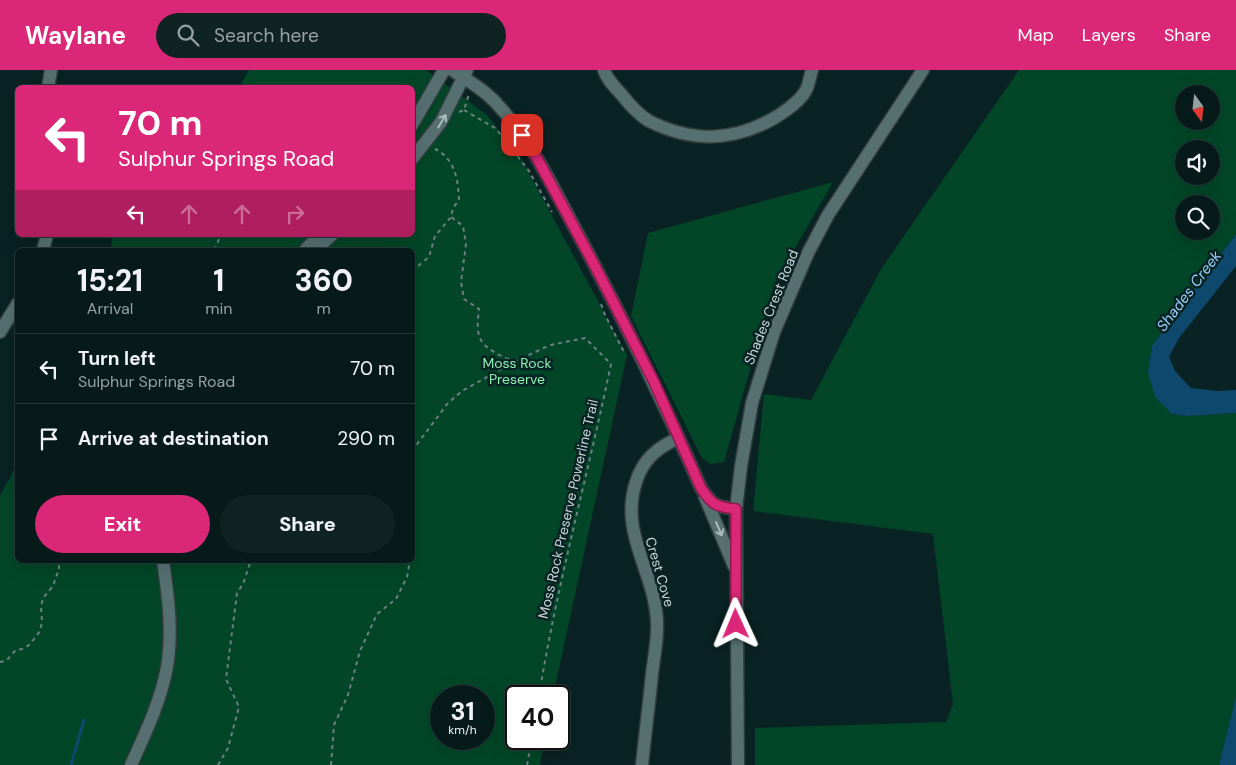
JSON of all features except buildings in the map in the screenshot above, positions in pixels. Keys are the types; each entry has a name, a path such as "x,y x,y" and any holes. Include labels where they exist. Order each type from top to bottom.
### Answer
{"street":[{"path":"49,85 52,70"},
{"path":"415,120 444,70"},
{"path":"452,70 466,74 496,102 514,123 538,160 654,382 736,571"},
{"path":"604,70 606,77 647,120 673,131 698,136 734,135 760,126 788,110 806,90 812,70"},
{"name":"Shades Crest Road","path":"738,765 736,509 742,458 752,403 774,332 792,287 828,215 923,70"},
{"path":"415,156 442,122 466,74"},
{"path":"307,248 317,237"},
{"path":"317,248 330,237"},
{"path":"0,332 15,308"},
{"name":"Crest Cove","path":"642,765 657,624 653,594 633,531 631,505 634,487 644,464 659,448 679,438"},
{"path":"701,488 710,502 720,508 736,509"},
{"path":"131,765 158,700 167,668 170,605 163,563"}],"path":[{"path":"464,110 495,128 529,171 555,216"},
{"path":"415,269 429,257 435,236 451,217 453,208 459,200 457,174 452,164 440,151 426,143"},
{"path":"451,217 463,226 466,244 460,282 464,299 479,309 478,327 480,340 496,353 514,362"},
{"path":"599,300 628,358"},
{"name":"Moss Rock Preserve Powerline Trail","path":"514,362 550,345 585,338 612,364 550,629 541,685"},
{"path":"415,447 448,403 462,391 514,362"},
{"path":"0,662 6,661 15,651 25,648 40,631 42,622 41,607 44,598 53,586 60,568 59,563"},
{"path":"218,765 228,748 239,707 226,679 237,593 243,584 250,563"},
{"path":"331,765 334,725 348,694 360,651 377,614 396,599 407,577 409,563"},
{"path":"528,765 530,750"}],"green space":[{"name":"Moss Rock Preserve","path":"249,70 426,70 487,115 522,160 627,355 555,685 505,685 505,750 543,750 540,765 0,765 0,496 15,468 15,563 415,563 415,248 111,248 112,237 415,237 415,85 240,85"},
{"path":"1019,70 1236,70 1236,234 1152,346 1172,414 1187,416 1236,413 1236,696 1219,765 755,765 755,728 946,722 953,704 933,534 753,511 764,394 811,400 881,269"},
{"path":"833,182 774,285 724,462 710,464 702,458 631,316 648,233"}],"water":[{"path":"1236,234 1236,266 1179,338 1169,357 1175,371 1191,388 1217,391 1236,390 1236,413 1187,416 1172,414 1155,397 1148,372 1152,346"},
{"path":"1236,696 1236,765 1219,765"}],"waterway":[{"path":"71,765 84,720"}],"route":[{"path":"522,135 538,160 629,332 654,382 701,488 710,502 720,508 736,509 736,624"}],"water label":[{"name":"Shades Creek","path":"1189,291"}]}
